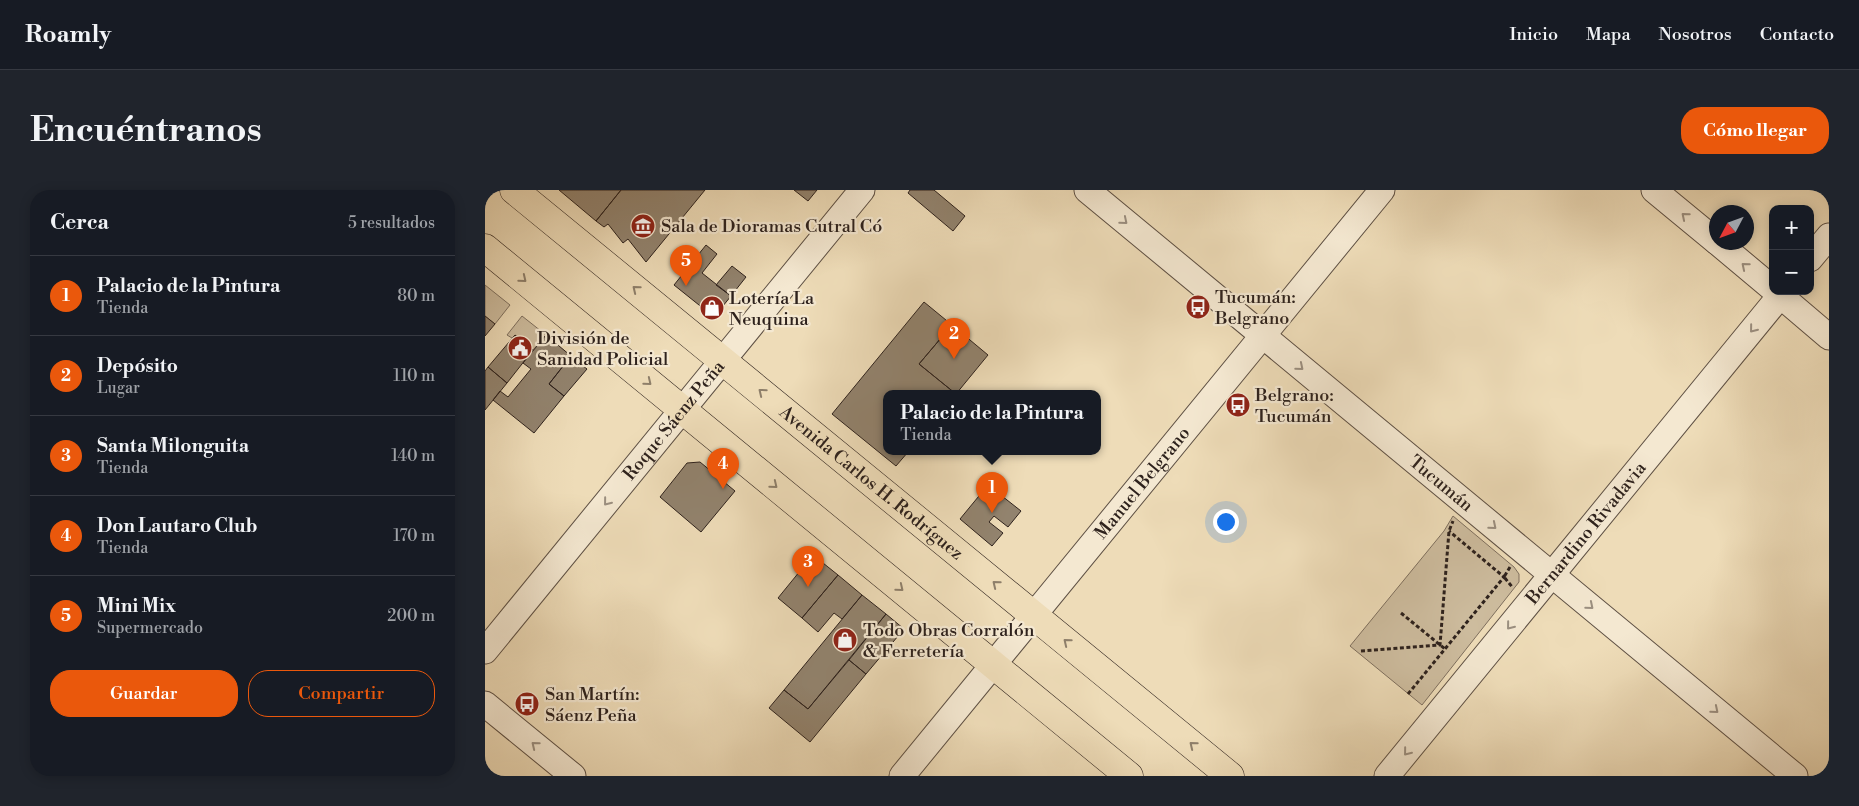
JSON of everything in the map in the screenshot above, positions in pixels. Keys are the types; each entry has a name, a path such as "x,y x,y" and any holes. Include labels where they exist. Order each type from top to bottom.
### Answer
{"main road":[{"name":"Avenida Carlos H. Rodríguez","path":"514,190 1231,776"},
{"path":"485,248 1129,776"}],"street":[{"name":"Roque Sáenz Peña","path":"485,651 862,190"},
{"name":"Tucumán","path":"1087,190 1795,776"},
{"name":"Manuel Belgrano","path":"902,776 1382,190"},
{"path":"1654,190 1709,235"},
{"path":"1814,254 1829,236"},
{"path":"1727,250 1769,285"},
{"name":"Bernardino Rivadavia","path":"1387,776 1552,575 1776,295"},
{"path":"1781,295 1829,336"},
{"path":"485,704 573,776"}],"path":[{"path":"1440,645 1449,531 1455,518"},
{"path":"1449,531 1504,577 1515,590"},
{"path":"1408,694 1504,577 1511,564"},
{"path":"1401,613 1445,649"},
{"path":"1361,651 1440,645"}],"shaded area":[{"path":"485,285 510,305 495,324 485,316"},
{"path":"522,316 546,335 533,350 515,335 512,338 507,335"},
{"path":"1453,516 1514,567 1519,574 1519,582 1422,705 1350,646 1444,531"}],"building":[{"path":"559,190 621,190 596,221"},
{"name":"Sala de Dioramas Cutral Có","path":"621,190 705,190 646,262 628,239 623,243 608,224 604,227 596,221"},
{"path":"794,190 817,190 808,201"},
{"path":"910,190 934,190 965,216 953,231 908,193"},
{"path":"706,245 717,254 702,273 731,296 714,317 674,285"},
{"path":"732,266 746,277 731,296 716,285"},
{"path":"924,302 952,325 919,364 951,390 883,390 883,455 905,455 896,466 832,414"},
{"path":"485,316 495,324 485,336"},
{"path":"952,325 988,355 959,390 951,390 919,364"},
{"path":"515,335 533,350 507,383 488,367"},
{"path":"546,335 571,356 549,384 564,396 534,433 493,400 500,391 508,397 531,369 523,363"},
{"path":"571,356 587,369 564,396 549,384"},
{"path":"488,367 507,383 485,410 485,371"},
{"path":"700,462 735,491 701,532 660,497 687,463"},
{"path":"988,485 1021,511 1008,527 994,516 989,522 1003,533 992,546 960,519"},
{"path":"818,559 838,575 802,618 778,598 800,571 805,575"},
{"path":"838,575 862,595 842,619 834,613 818,632 802,618"},
{"name":"Todo Obras Corralón & Ferretería","path":"862,595 886,614 808,709 784,690"},
{"path":"886,614 904,629 866,674 849,660"},
{"path":"849,660 866,674 810,742 769,708 784,690 808,709"}],"place":[{"name":"Sala de Dioramas Cutral Có","path":"643,226"},
{"name":"Mini Mix","path":"686,286"},
{"name":"Tucumán: Belgrano","path":"1198,307"},
{"name":"Lotería La Neuquina","path":"712,308"},
{"name":"División de Sanidad Policial","path":"520,348"},
{"name":"Depósito","path":"954,359"},
{"name":"Belgrano: Tucumán","path":"1238,405"},
{"name":"Don Lautaro Club","path":"723,489"},
{"name":"Palacio de la Pintura","path":"992,513"},
{"name":"Santa Milonguita","path":"808,587"},
{"name":"Todo Obras Corralón & Ferretería","path":"845,640"},
{"name":"San Martín: Sáenz Peña","path":"527,704"}]}
